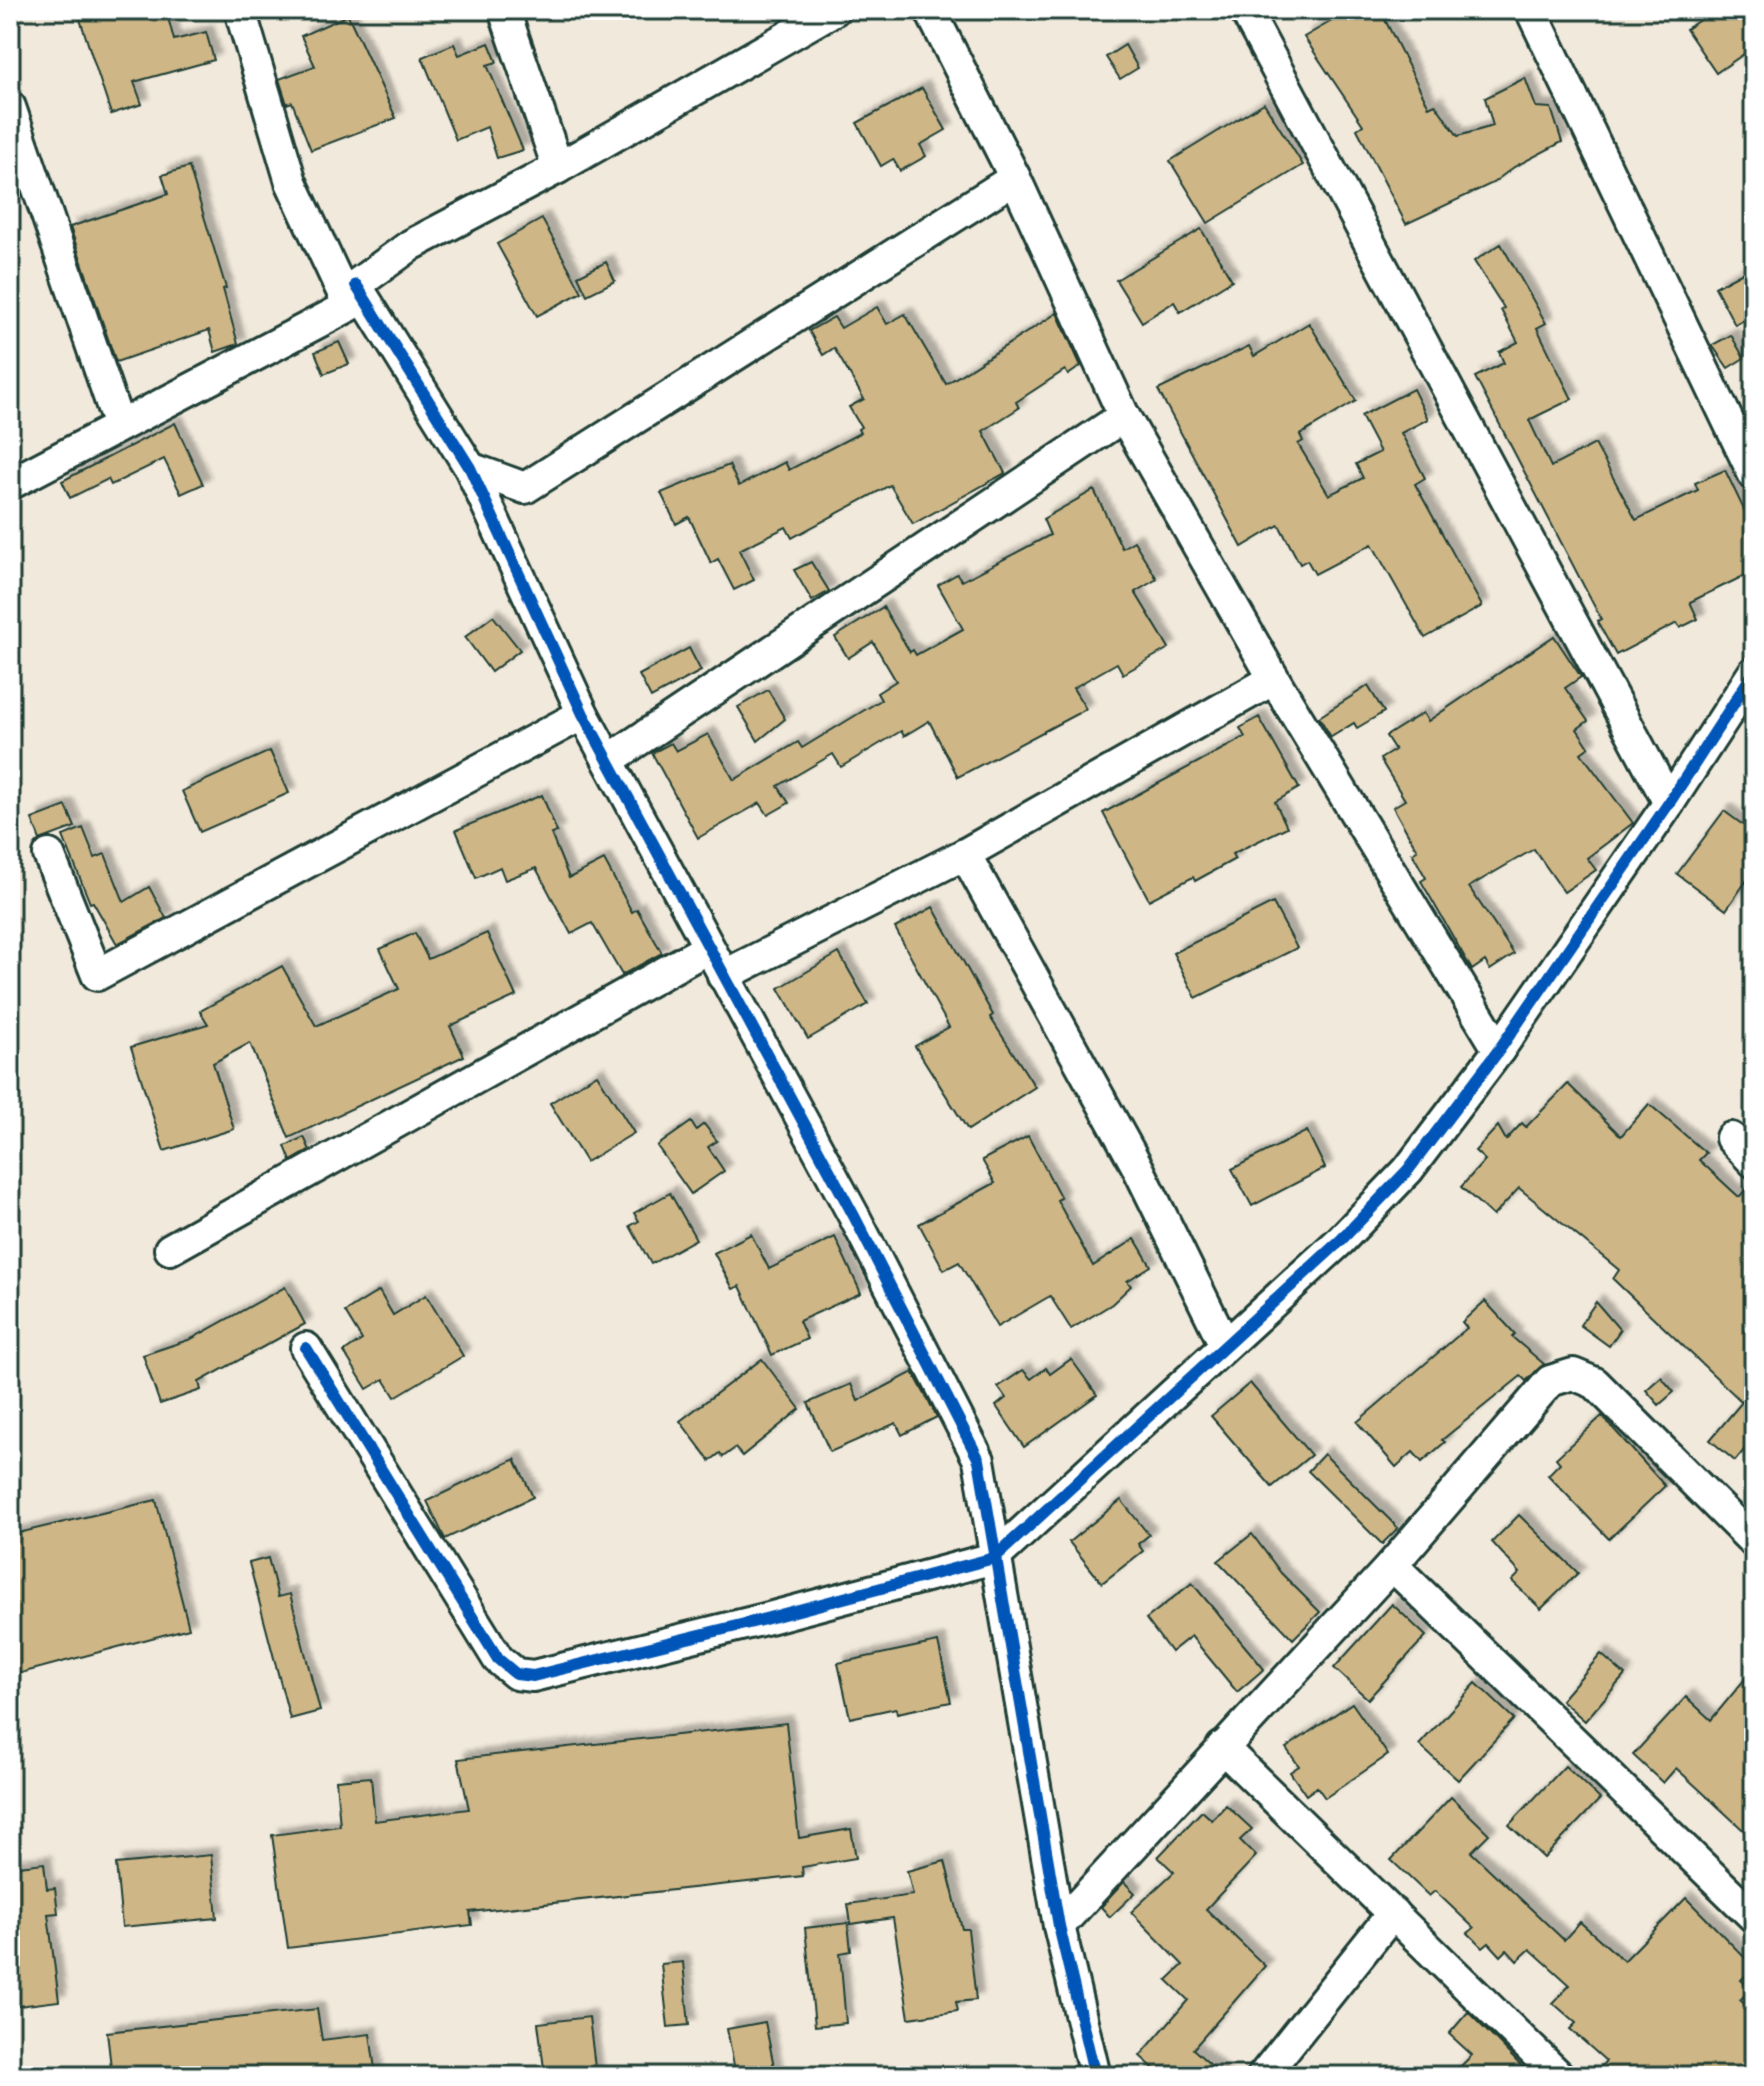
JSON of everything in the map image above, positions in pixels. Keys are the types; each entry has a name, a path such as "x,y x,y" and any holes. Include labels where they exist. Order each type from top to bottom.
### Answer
{"street":[{"path":"240,10 291,182 353,296 470,468 583,714 854,1216 979,1460 988,1497 994,1558 1059,1926 1095,2076"},
{"path":"504,10 558,168"},
{"path":"10,484 353,296 411,245 558,168 834,10"},
{"path":"930,10 1015,178 1124,416 1274,679 1499,1050"},
{"path":"1245,10 1669,803"},
{"path":"1531,10 1754,475"},
{"path":"10,107 119,426"},
{"path":"470,468 525,488 1015,178"},
{"path":"609,760 1124,416"},
{"path":"306,1348 498,1659 516,1674 533,1676 994,1558 1341,1240 1408,1170 1499,1050 1669,803 1754,672"},
{"path":"723,976 965,854 1274,679"},
{"path":"49,855 97,975 583,714"},
{"path":"965,854 1137,1166 1225,1345"},
{"path":"170,1249 708,948"},
{"path":"1731,1138 1754,1162"},
{"path":"1059,1926 1392,1565 1550,1381 1573,1374 1595,1383 1754,1542"},
{"path":"1392,1565 1754,1917"},
{"path":"1222,1747 1559,2076"},
{"path":"1263,2076 1393,1913"}],"building":[{"path":"77,10 166,10 174,40 206,32 214,60 134,82 142,104 111,114"},
{"path":"1351,10 1380,10 1429,107 1435,104 1458,136 1493,126 1485,98 1525,78 1536,107 1551,108 1562,142 1514,167 1493,183 1406,224 1357,129 1363,125 1304,37"},
{"path":"1715,10 1736,10 1754,37 1754,47 1716,73 1686,29"},
{"path":"348,15 396,118 311,150 292,102 287,104 279,79 315,66 301,36"},
{"path":"489,43 497,62 487,65 523,150 497,158 487,127 456,140 422,57 454,44 459,55"},
{"path":"1125,45 1138,68 1120,79 1106,57"},
{"path":"922,88 946,130 920,145 926,156 900,171 893,159 881,166 857,123"},
{"path":"1264,103 1303,165 1208,223 1170,161"},
{"path":"189,167 226,288 223,289 238,344 215,352 209,330 116,362 70,227 168,194 162,175"},
{"path":"542,219 582,292 537,316 497,244"},
{"path":"1201,229 1232,280 1180,312 1174,302 1142,322 1116,280"},
{"path":"1501,244 1546,323 1537,328 1572,399 1529,420 1551,467 1595,444 1636,520 1698,490 1695,483 1725,470 1746,514 1754,510 1754,571 1690,602 1698,619 1680,628 1677,623 1616,655 1597,621 1601,619 1475,377 1504,363 1499,352 1518,342 1501,310 1504,308 1474,261"},
{"path":"606,262 615,281 587,295 578,276"},
{"path":"1754,266 1754,315 1735,325 1715,287"},
{"path":"877,307 887,324 905,314 946,384 1057,313 1081,366 1068,375 1065,370 1016,402 1019,408 983,431 1005,473 913,524 890,485 792,538 786,527 739,550 754,580 734,590 718,559 711,563 689,517 676,524 661,493 729,465 739,486 785,462 789,470 860,433 858,429 861,427 849,407 864,399 834,348 823,355 809,331 834,317 841,328"},
{"path":"1309,323 1356,401 1300,435 1303,441 1298,444 1329,495 1363,478 1356,464 1380,452 1361,416 1413,389 1428,419 1401,433 1425,478 1415,484 1482,606 1425,638 1372,544 1315,574 1307,560 1300,564 1279,525 1242,547 1158,390 1249,346 1254,356"},
{"path":"1731,335 1744,358 1728,368 1712,345"},
{"path":"339,342 349,364 324,374 315,352"},
{"path":"175,423 203,484 181,494 164,459 111,485 108,479 70,498 62,481"},
{"path":"1094,490 1122,548 1134,541 1157,579 1135,592 1169,648 1123,674 1117,663 1073,688 1086,709 958,777 929,721 904,736 901,731 841,767 833,754 778,786 789,803 768,815 760,803 698,838 652,753 671,743 676,751 708,734 734,780 798,742 802,748 881,700 877,693 896,681 873,642 848,658 835,637 883,607 910,652 913,650 916,655 963,629 938,585 957,574 962,581 1050,535 1043,519"},
{"path":"811,562 829,591 812,601 794,570"},
{"path":"493,616 520,650 491,672 465,637"},
{"path":"1554,636 1581,677 1565,688 1588,721 1577,729 1589,747 1581,753 1633,823 1587,858 1596,870 1564,892 1534,849 1469,887 1514,954 1490,970 1485,961 1472,970 1421,881 1426,878 1412,853 1417,850 1393,807 1405,800 1380,759 1395,750 1386,736 1423,713 1428,721"},
{"path":"689,648 701,671 651,698 639,675"},
{"path":"1368,686 1384,712 1357,728 1354,723 1331,737 1319,717"},
{"path":"768,690 785,719 758,741 738,707"},
{"path":"1259,717 1299,788 1275,802 1287,827 1232,854 1235,859 1195,881 1193,877 1149,900 1103,813 1245,737 1240,728"},
{"path":"270,751 289,793 200,832 182,791"},
{"path":"542,795 557,832 551,834 569,878 604,860 632,912 637,909 662,953 622,975 592,923 571,934 536,868 505,880 500,867 476,878 456,830"},
{"path":"66,806 75,827 40,840 32,819"},
{"path":"1724,811 1754,833 1754,870 1726,910 1677,874"},
{"path":"83,828 95,858 105,854 124,902 149,887 166,918 117,944 93,902 90,903 63,836"},
{"path":"1273,903 1297,948 1196,998 1173,953"},
{"path":"933,907 993,1015 990,1017 1035,1087 968,1130 915,1046 949,1027 895,928"},
{"path":"415,933 428,959 487,933 516,996 450,1026 464,1056 289,1138 250,1043 213,1063 234,1129 164,1151 131,1047 208,1024 200,1011 282,966 316,1026 399,989 380,949"},
{"path":"839,953 868,1004 808,1039 779,988"},
{"path":"597,1074 634,1133 586,1162 550,1103"},
{"path":"1568,1084 1621,1136 1649,1104 1706,1153 1699,1160 1739,1197 1754,1181 1754,1438 1735,1461 1710,1440 1742,1402 1613,1279 1619,1270 1519,1188 1493,1216 1461,1187 1485,1160 1475,1151 1498,1126 1506,1140 1522,1123 1526,1127"},
{"path":"691,1122 696,1130 704,1124 717,1141 708,1147 724,1171 691,1194 657,1146"},
{"path":"1307,1131 1325,1168 1252,1206 1232,1169"},
{"path":"1028,1136 1061,1198 1057,1200 1093,1266 1135,1239 1151,1266 1127,1281 1131,1286 1112,1304 1071,1329 1050,1296 997,1327 959,1262 944,1270 919,1224 995,1183 982,1160"},
{"path":"304,1137 310,1150 291,1161 285,1146"},
{"path":"670,1193 696,1239 651,1264 630,1226 639,1221 634,1213"},
{"path":"751,1234 769,1269 835,1237 861,1293 799,1321 807,1339 772,1355 740,1286 733,1289 714,1253"},
{"path":"285,1287 305,1324 199,1382 201,1390 160,1404 143,1355 191,1339"},
{"path":"379,1291 393,1315 426,1295 463,1356 395,1397 384,1379 367,1389 344,1352 362,1340 345,1312"},
{"path":"1485,1301 1515,1334 1512,1337 1544,1364 1526,1381 1521,1376 1442,1440 1445,1442 1422,1462 1413,1452 1396,1467 1357,1422 1467,1328 1462,1322"},
{"path":"1596,1302 1620,1330 1609,1346 1580,1325"},
{"path":"762,1359 800,1409 742,1456 735,1448 723,1457 720,1453 710,1461 680,1421"},
{"path":"1071,1359 1097,1395 1024,1447 996,1406 1006,1398 998,1387 1023,1370 1031,1379 1046,1368 1050,1374"},
{"path":"913,1372 937,1417 902,1435 896,1423 830,1452 808,1403 851,1384 858,1401"},
{"path":"1661,1377 1674,1392 1659,1405 1646,1390"},
{"path":"1250,1383 1311,1455 1272,1487 1211,1416"},
{"path":"1602,1416 1665,1486 1609,1539 1548,1475 1560,1463 1556,1458"},
{"path":"1324,1454 1398,1528 1382,1544 1308,1471"},
{"path":"515,1459 533,1497 445,1539 427,1501"},
{"path":"156,1500 189,1628 10,1676 10,1535"},
{"path":"1121,1500 1149,1535 1138,1544 1143,1551 1102,1583 1069,1542"},
{"path":"1519,1515 1578,1573 1541,1609 1512,1581 1520,1573 1492,1542"},
{"path":"1252,1534 1281,1573 1320,1612 1293,1639 1218,1561"},
{"path":"268,1558 278,1597 290,1594 320,1711 290,1719 249,1563"},
{"path":"1192,1583 1264,1669 1237,1692 1191,1636 1171,1652 1146,1619"},
{"path":"1392,1604 1426,1636 1368,1699 1334,1668"},
{"path":"938,1642 951,1702 897,1713 896,1708 850,1718 838,1663"},
{"path":"1601,1654 1625,1675 1585,1721 1561,1700"},
{"path":"1754,1668 1754,1840 1676,1768 1663,1783 1633,1755 1686,1697 1711,1720"},
{"path":"1476,1683 1514,1719 1458,1780 1419,1745"},
{"path":"1352,1703 1388,1755 1325,1798 1317,1787 1306,1795 1290,1772 1299,1766 1286,1748"},
{"path":"786,1723 799,1838 851,1829 856,1858 802,1867 803,1876 470,1912 472,1925 288,1948 272,1835 340,1826 336,1780 371,1777 375,1821 469,1809 458,1759"},
{"path":"1565,1766 1600,1799 1544,1858 1509,1825"},
{"path":"1451,1797 1489,1834 1471,1852 1564,1940 1580,1922 1624,1961 1686,1898 1754,1967 1741,1980 1751,1989 1740,2000 1754,2013 1754,2076 1592,2076 1606,2061 1570,2029 1576,2023 1553,2003 1570,1985 1530,1949 1517,1961 1507,1950 1501,1956 1489,1943 1483,1948 1468,1933 1474,1928 1435,1891 1429,1896 1391,1860"},
{"path":"1226,1805 1252,1829 1240,1840 1256,1856 1206,1909 1265,1966 1193,2049 1223,2076 1162,2076 1140,2056 1188,2000 1167,1980 1183,1965 1131,1912 1174,1872 1158,1857 1202,1811 1212,1820"},
{"path":"211,1855 217,1918 122,1927 116,1864"},
{"path":"945,1861 962,1929 968,1929 976,2000 956,2002 958,2011 909,2018 893,1918 851,1924 848,1904 913,1895 907,1871"},
{"path":"44,1863 47,1889 55,1888 58,1913 48,1914 59,2001 10,2007 10,1867"},
{"path":"1124,1882 1135,1893 1110,1917 1101,1907"},
{"path":"848,1923 851,1951 840,1953 846,2023 815,2026 805,1928"},
{"path":"683,1962 689,2025 668,2027 661,1964"},
{"path":"317,2009 322,2040 370,2034 376,2076 112,2076 107,2032"},
{"path":"1468,2012 1531,2076 1451,2076 1472,2055 1449,2034"},
{"path":"589,2017 596,2076 545,2076 538,2023"},
{"path":"765,2022 776,2076 736,2076 727,2029"}],"cycle path":[{"path":"356,285 470,468 583,714 854,1216 979,1460 1059,1926 1095,2076"},
{"path":"306,1348 498,1659 516,1674 533,1676 994,1558 1341,1240 1408,1170 1499,1050 1669,803 1754,672"}]}
